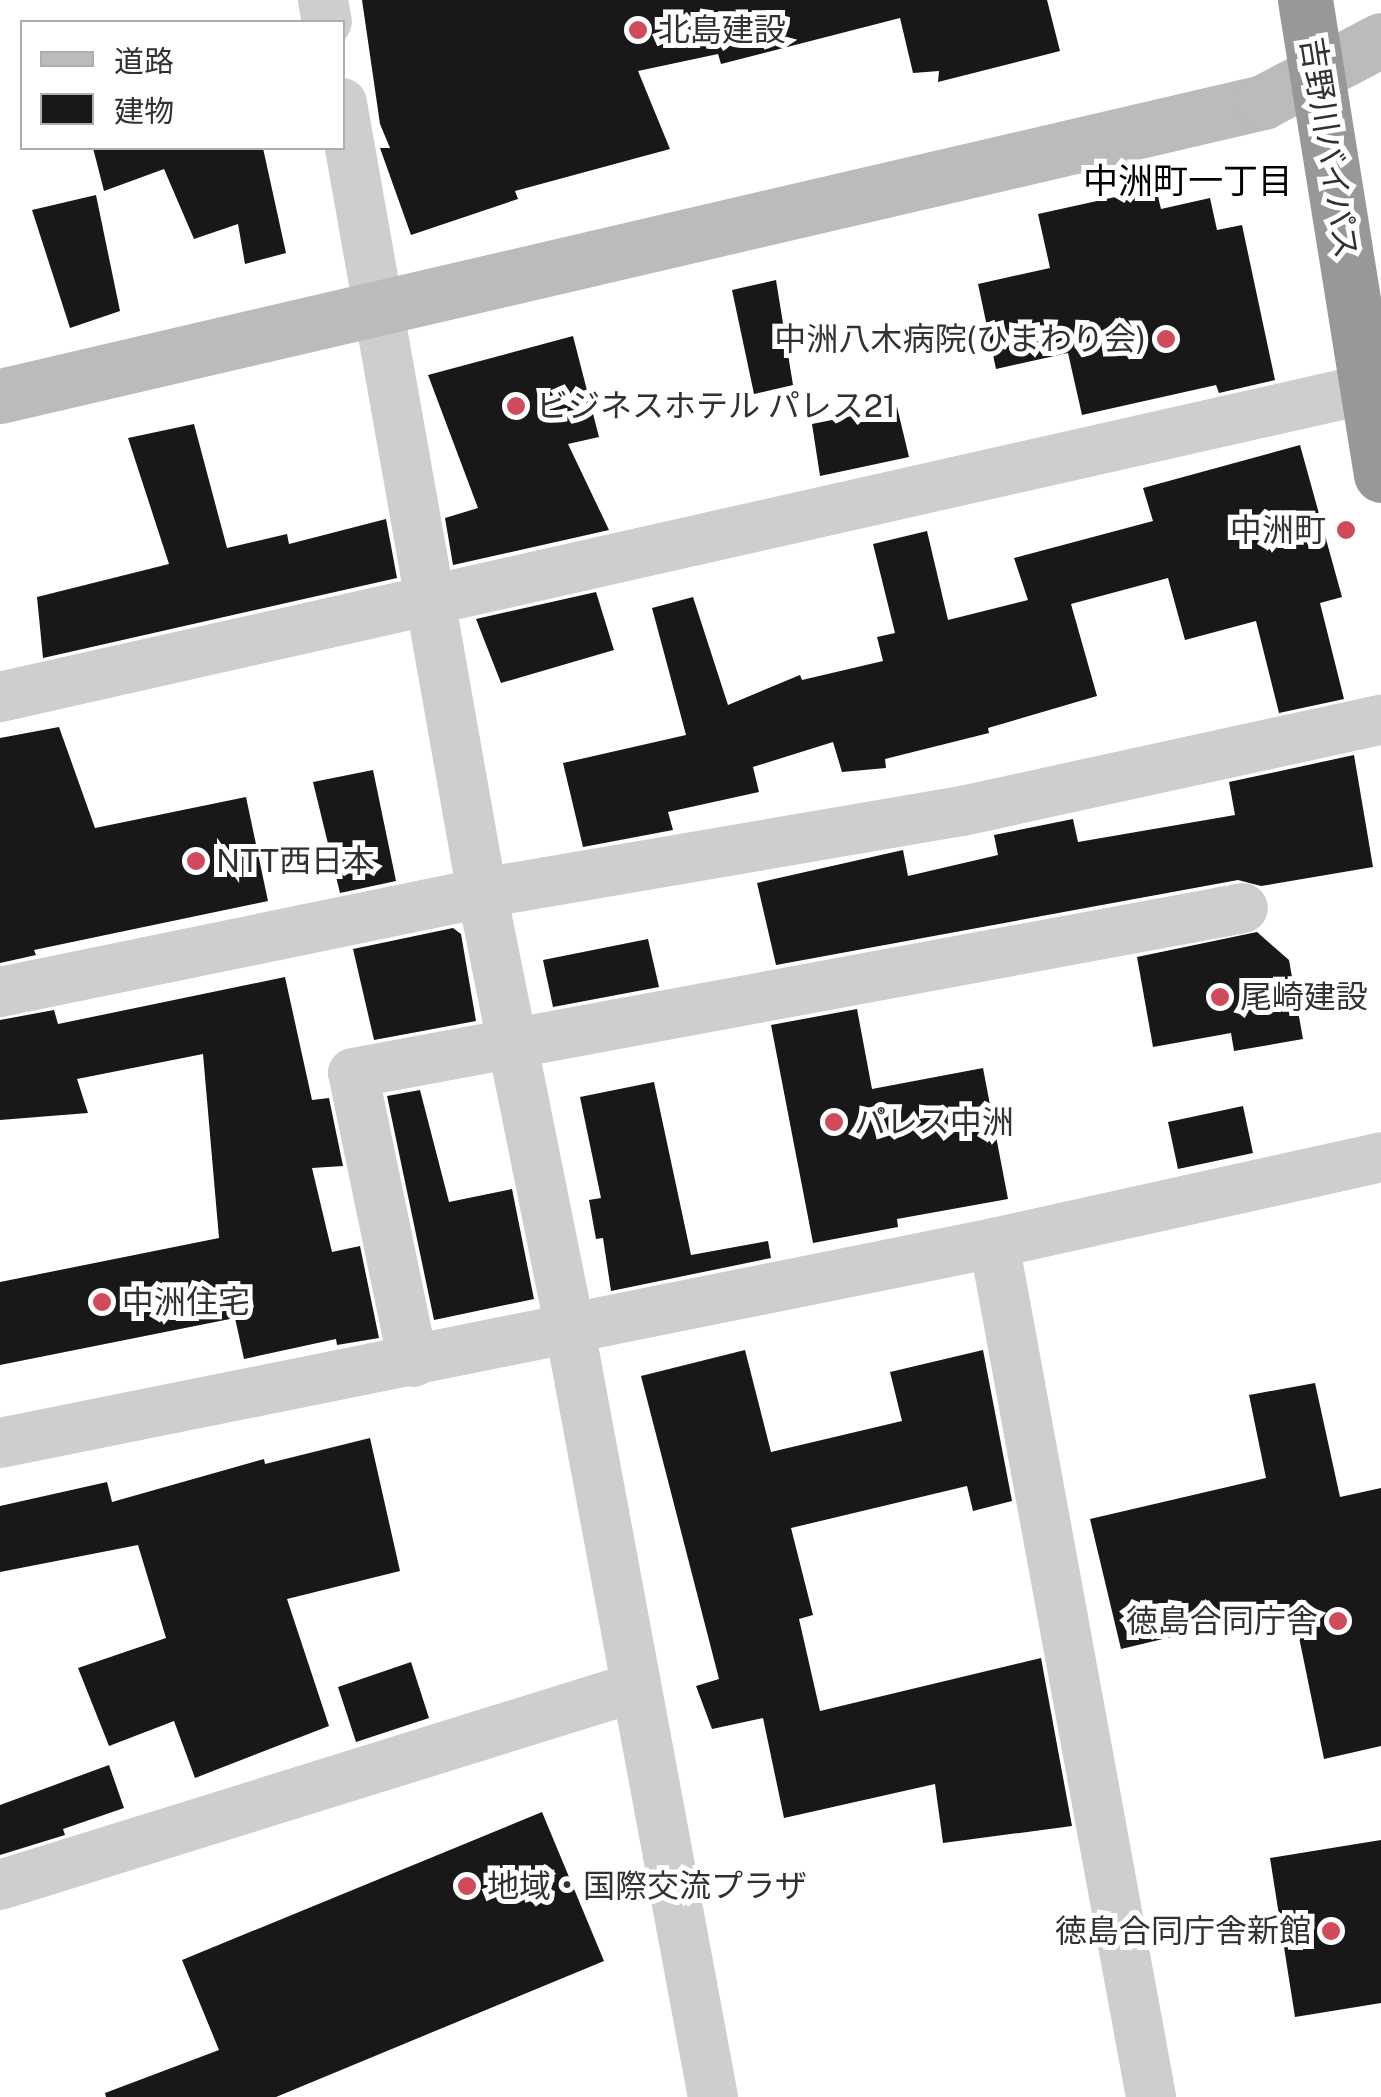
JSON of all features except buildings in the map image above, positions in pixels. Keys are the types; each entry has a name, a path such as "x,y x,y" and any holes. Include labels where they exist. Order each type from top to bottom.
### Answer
{"highway":[{"name":"吉野川バイパス","path":"1305,0 1381,474"}],"street":[{"path":"0,396 1263,102 1381,40"},
{"path":"345,119 482,893 570,1330 713,2097"},
{"path":"0,697 1367,389"},
{"path":"0,992 482,893 962,811 1381,720"},
{"path":"413,1362 352,1073 1243,908"},
{"path":"0,1444 570,1330 1381,1158"},
{"path":"994,1242 1151,2097"},
{"path":"0,1885 636,1687"}],"place":[{"name":"北島建設","path":"638,30"},
{"name":"中洲八木病院(ひまわり会)","path":"1166,339"},
{"name":"ビジネスホテル パレス21","path":"516,406"},
{"name":"中洲町","path":"1346,530"},
{"name":"NTT西日本","path":"196,861"},
{"name":"尾崎建設","path":"1220,997"},
{"name":"パレス中洲","path":"834,1122"},
{"name":"中洲住宅","path":"102,1302"},
{"name":"徳島合同庁舎","path":"1338,1621"},
{"name":"地域・国際交流プラザ","path":"467,1886"},
{"name":"徳島合同庁舎新館","path":"1331,1931"}],"district":[{"name":"中洲町一丁目","path":"1188,181"}]}
